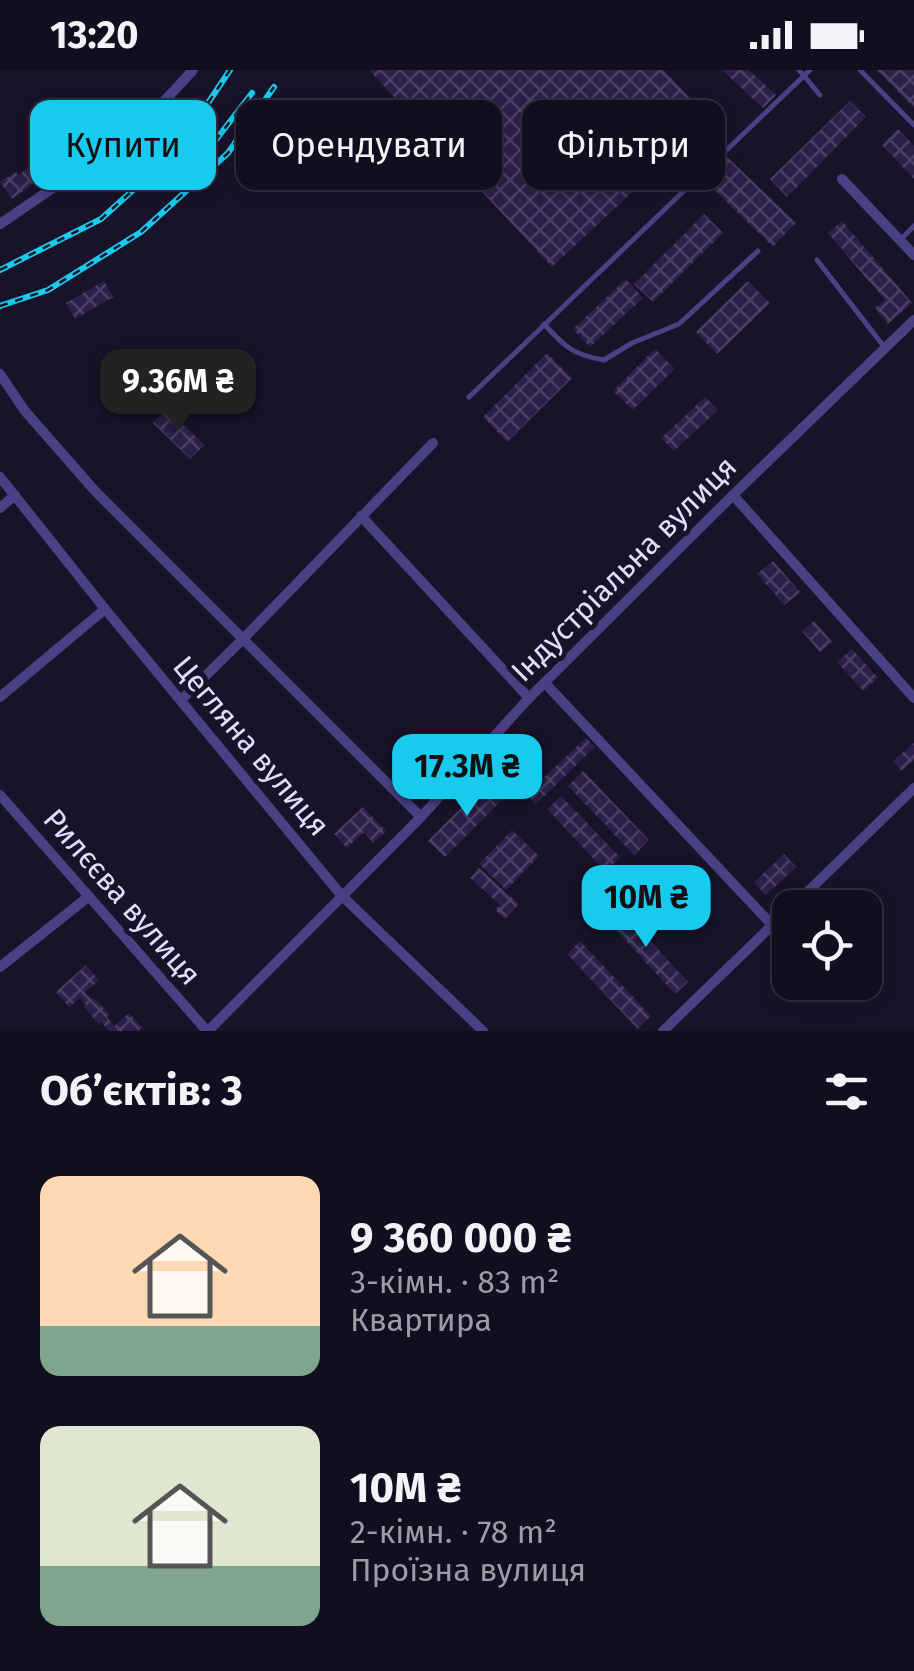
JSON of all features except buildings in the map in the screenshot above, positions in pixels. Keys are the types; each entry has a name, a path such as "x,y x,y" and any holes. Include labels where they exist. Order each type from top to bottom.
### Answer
{"street":[{"path":"0,224 120,142 193,70"},
{"path":"842,179 914,255"},
{"name":"Індустріальна вулиця","path":"208,1031 420,817 530,698 914,320"},
{"path":"0,374 25,411 94,492 420,817"},
{"path":"180,700 433,443"},
{"name":"Цегляна вулиця","path":"0,477 342,896 482,1031"},
{"path":"0,508 15,495"},
{"path":"733,495 914,698"},
{"path":"361,516 530,698"},
{"path":"0,697 105,608"},
{"path":"545,683 772,925 662,1031"},
{"path":"809,890 914,788"},
{"name":"Рилєєва вулиця","path":"0,795 208,1031"},
{"path":"0,967 88,897"}],"lane":[{"path":"860,70 914,126"},
{"path":"470,397 804,72 820,96"},
{"path":"900,240 914,226"},
{"path":"544,324 567,349 582,357 604,360 632,343 679,324 758,251"},
{"path":"817,260 885,348"}],"railway":[{"path":"0,270 101,219 163,163 230,70"},
{"path":"0,306 48,290 141,232 228,153 274,87"},
{"path":"216,140 252,93"}]}
